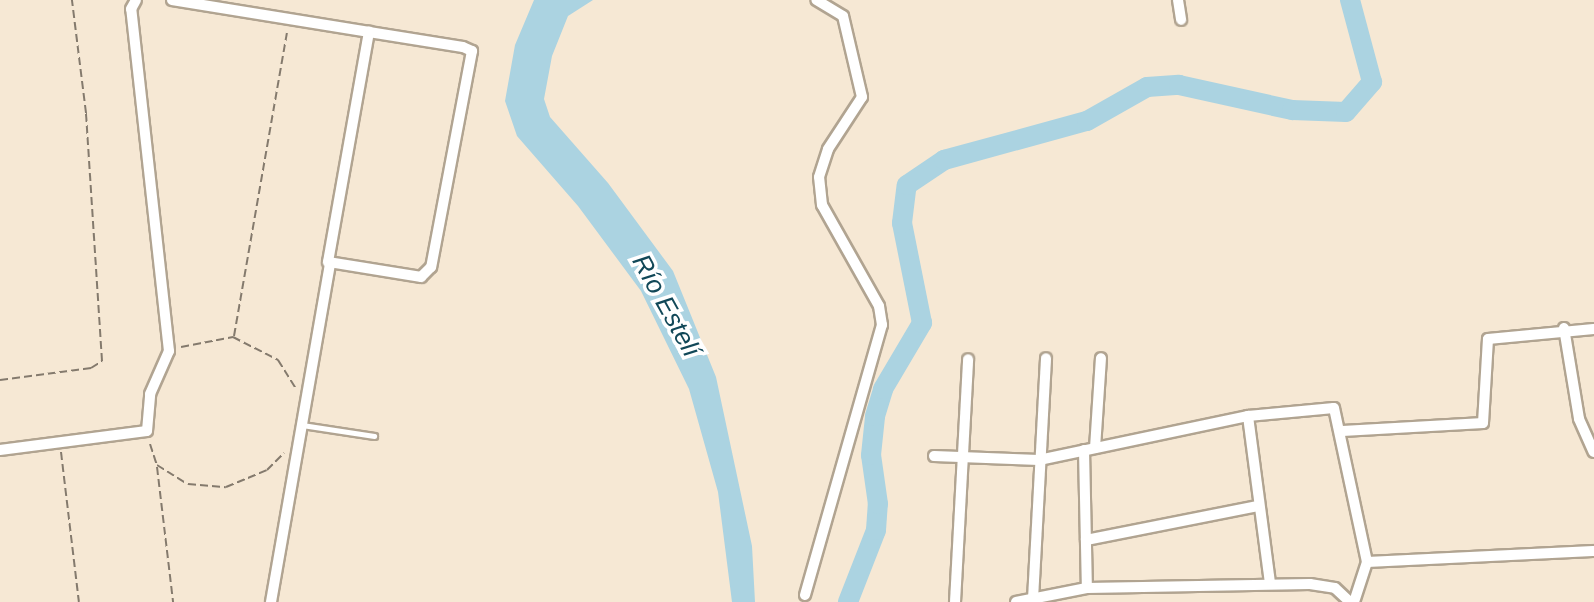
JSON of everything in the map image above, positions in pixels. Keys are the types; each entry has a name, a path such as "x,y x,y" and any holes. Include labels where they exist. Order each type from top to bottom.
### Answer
{"street":[{"path":"0,450 147,431 150,394 169,351 131,9 136,0"},
{"path":"172,0 463,47 472,51 428,275 330,264"},
{"path":"805,595 882,325 879,306 822,205 819,177 828,149 862,97 843,16 816,0"},
{"path":"1178,0 1181,20"},
{"path":"271,602 369,32"},
{"path":"1343,431 1483,423 1488,339 1564,328 1594,329"},
{"path":"1564,328 1579,419 1594,452"},
{"path":"1033,599 1046,358"},
{"path":"1087,588 1090,449 1101,358"},
{"path":"955,602 968,359"},
{"path":"934,456 1039,460 1248,416 1322,405 1338,412 1367,562 1352,602 1335,588 1270,584 1087,588 1047,600 1016,602"},
{"path":"1248,416 1257,506 1270,584"},
{"path":"1086,540 1257,506"},
{"path":"1367,562 1594,551"}],"lane":[{"path":"301,425 374,436"}],"path":[{"path":"0,380 91,368 102,361 86,113 72,0"},
{"path":"233,337 289,19"},
{"path":"169,351 233,337 278,360 300,396"},
{"path":"147,431 157,465 173,602"},
{"path":"59,442 79,602"},
{"path":"157,465 188,484 226,487 267,470 291,447"}],"water":[{"name":"Río Estelí","path":"534,0 593,0 568,16 552,56 544,99 550,117 608,183 673,271 716,377 752,546 755,602 732,602 718,492 689,389 641,291 578,206 517,136 505,101 515,45"}],"waterway":[{"path":"848,602 876,530 878,504 871,455 875,416 883,389 922,323 902,223 907,185 944,160 1087,121 1147,87 1179,85 1292,110 1346,112 1372,82 1350,0"}]}
